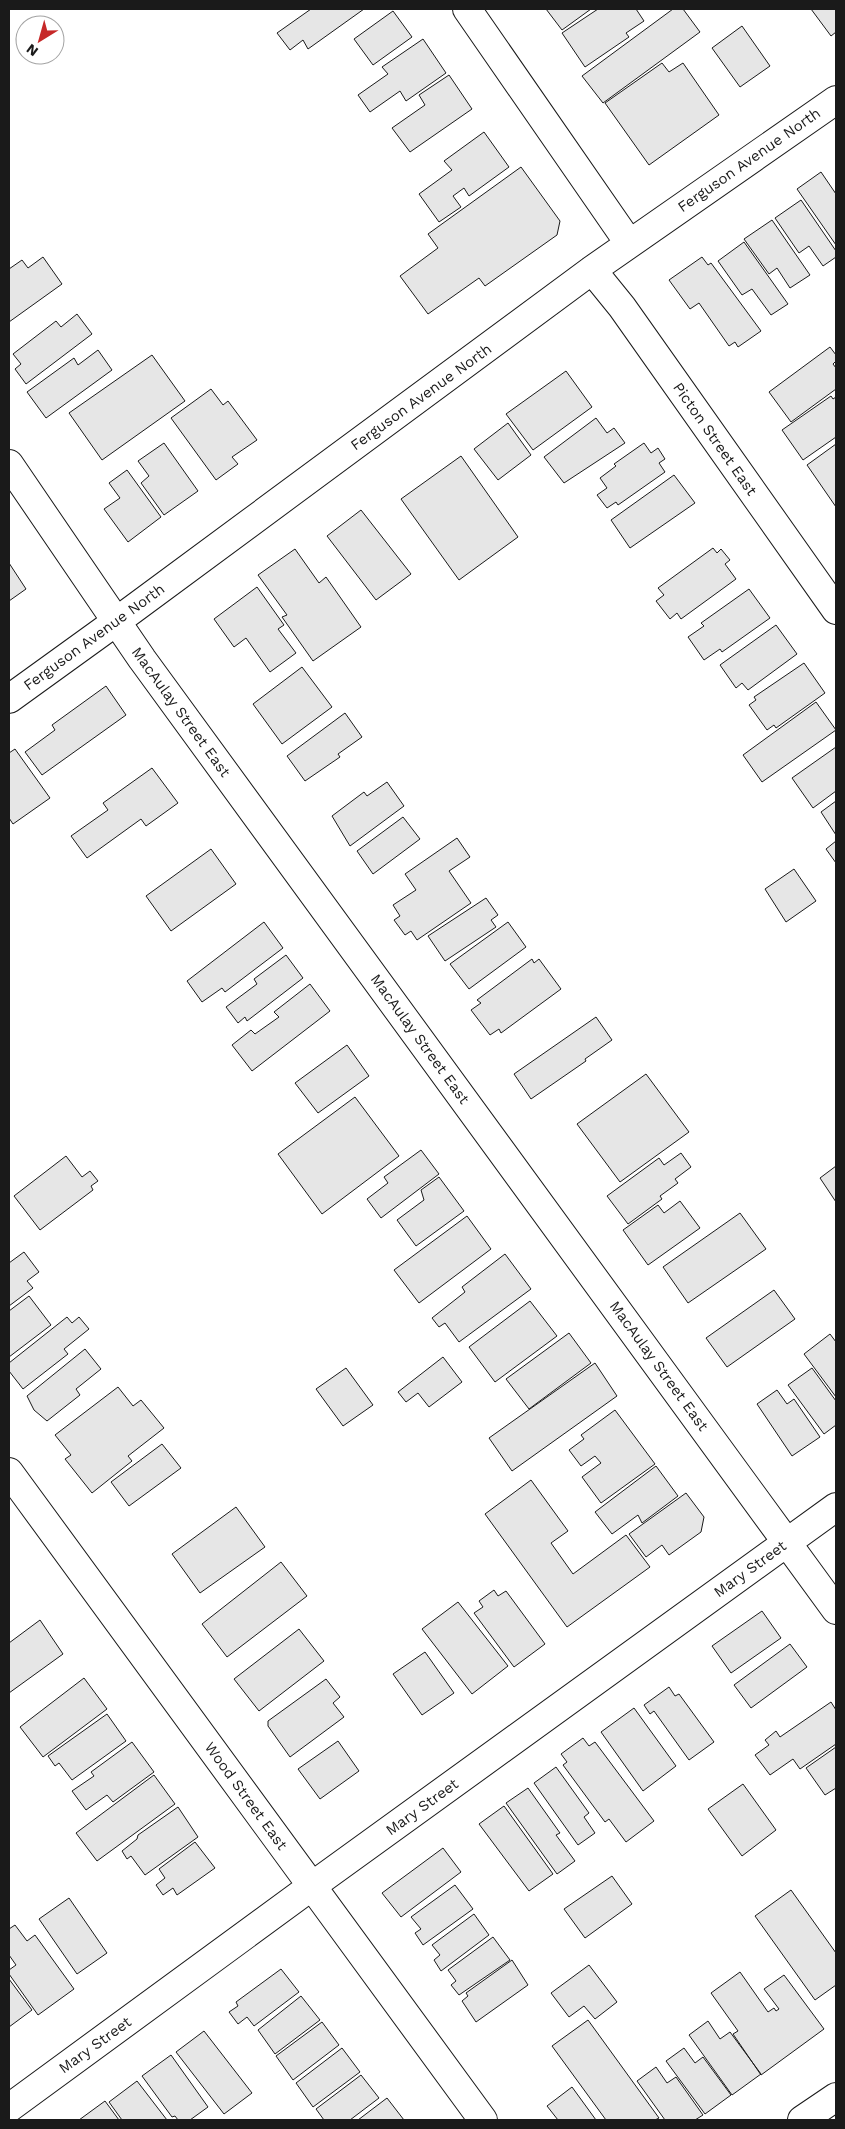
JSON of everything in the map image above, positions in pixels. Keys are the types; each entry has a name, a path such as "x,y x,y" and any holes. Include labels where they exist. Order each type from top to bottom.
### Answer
{"street":[{"path":"468,9 629,243"},
{"name":"Ferguson Avenue North","path":"9,698 117,621 629,243 836,100"},
{"name":"Picton Street East","path":"592,270 622,308 836,610"},
{"name":"MacAulay Street East","path":"9,464 142,659 836,1610"},
{"name":"Wood Street East","path":"9,1472 483,2120"},
{"name":"Mary Street","path":"9,2108 836,1507"},
{"path":"802,2120 836,2097"}],"building":[{"path":"311,9 364,9 308,49 303,40 290,50 277,33"},
{"path":"546,9 591,9 562,30"},
{"path":"598,9 636,9 644,21 626,33 629,37 585,67 562,33"},
{"path":"673,9 683,9 700,32 603,103 582,76"},
{"path":"811,9 836,9 836,32 831,36"},
{"path":"393,11 412,37 373,65 354,39"},
{"path":"742,26 770,66 740,87 712,48"},
{"path":"423,39 446,73 406,101 400,91 370,112 358,95 388,74 382,67"},
{"path":"662,63 669,72 683,63 719,115 649,165 605,103"},
{"path":"449,75 472,109 410,152 392,128 425,105 419,95"},
{"path":"484,132 509,167 469,196 464,188 453,196 461,207 439,222 419,194 452,170 444,161"},
{"path":"521,167 560,221 557,235 485,286 479,278 428,314 400,276 438,248 428,234"},
{"path":"821,172 836,194 836,245 797,189"},
{"path":"801,200 836,251 836,257 823,266 809,246 799,253 775,218"},
{"path":"772,220 810,275 790,288 777,268 769,274 744,239"},
{"path":"744,242 788,304 771,315 752,289 742,295 718,261"},
{"path":"43,257 62,284 9,322 9,269 22,260 28,268"},
{"path":"702,257 708,265 711,263 761,331 738,347 735,342 729,346 699,303 690,309 669,280"},
{"path":"77,314 92,334 26,384 15,369 21,364 13,354 56,321 61,327"},
{"path":"830,347 836,355 836,361 833,364 836,368 836,389 791,422 769,392"},
{"path":"98,350 112,370 46,418 27,392 74,358 78,365"},
{"path":"152,355 185,401 102,460 69,413"},
{"path":"566,371 592,407 533,450 506,414"},
{"path":"211,389 223,405 228,401 257,440 232,457 238,464 216,480 171,418"},
{"path":"831,396 833,399 836,397 836,437 803,460 782,430"},
{"path":"596,418 607,433 614,428 625,443 564,483 544,457"},
{"path":"508,423 531,455 498,480 474,449"},
{"path":"164,443 198,491 164,515 141,483 149,476 138,461"},
{"path":"644,443 651,453 658,448 665,459 659,463 665,472 618,505 616,502 607,508 597,495 607,488 600,478 616,466 614,464"},
{"path":"836,444 836,507 807,465"},
{"path":"461,456 518,537 459,580 401,499"},
{"path":"127,470 161,517 128,542 104,509 120,498 109,483"},
{"path":"674,475 695,503 630,548 611,520"},
{"path":"361,510 411,574 376,600 327,536"},
{"path":"713,548 717,553 721,549 730,560 725,564 736,579 681,619 677,613 670,619 656,601 664,595 658,588"},
{"path":"295,549 319,583 326,577 361,627 313,661 282,617 287,615 258,575"},
{"path":"9,563 26,589 9,601"},
{"path":"257,587 284,625 278,629 296,653 270,672 246,638 234,647 214,619"},
{"path":"749,589 770,618 722,652 720,649 704,660 688,637 704,626 701,623"},
{"path":"776,625 797,654 748,690 742,683 736,688 720,665"},
{"path":"804,663 825,693 776,728 774,725 767,730 749,705 756,700 754,697"},
{"path":"302,667 332,707 282,744 253,704"},
{"path":"106,686 126,715 42,775 25,752 55,730 52,725"},
{"path":"816,702 836,730 762,782 743,755"},
{"path":"345,713 362,737 338,754 340,757 305,781 287,756"},
{"path":"836,747 836,791 813,808 792,778"},
{"path":"15,749 50,798 13,824 9,818 9,753"},
{"path":"152,768 178,803 146,826 141,819 87,858 71,836 108,810 103,803"},
{"path":"387,782 404,806 350,846 332,816 364,792 367,796"},
{"path":"836,801 836,835 821,812"},
{"path":"403,817 420,839 373,874 357,851"},
{"path":"457,838 470,857 449,871 471,903 417,940 411,931 405,935 394,920 400,916 393,905 416,890 405,874"},
{"path":"836,841 836,863 826,849"},
{"path":"211,849 236,884 171,931 146,896"},
{"path":"794,869 816,901 786,922 765,889"},
{"path":"486,898 498,915 491,920 496,927 445,961 428,936"},
{"path":"264,922 283,948 225,992 222,988 202,1002 187,981"},
{"path":"508,922 526,947 469,989 450,964"},
{"path":"286,955 303,978 247,1021 245,1017 238,1023 226,1007 257,984 254,979"},
{"path":"532,959 534,963 539,959 561,989 501,1033 499,1029 490,1035 471,1010 481,1003 477,1000"},
{"path":"310,984 330,1011 252,1071 232,1045 251,1030 255,1034 279,1017 274,1012"},
{"path":"596,1017 612,1040 585,1059 586,1061 531,1099 514,1074"},
{"path":"347,1045 369,1076 318,1113 295,1083"},
{"path":"646,1074 689,1132 620,1182 577,1124"},
{"path":"355,1097 399,1156 322,1214 278,1154"},
{"path":"421,1150 439,1174 381,1218 367,1199 388,1183 384,1177"},
{"path":"681,1153 691,1167 675,1179 678,1183 660,1196 662,1199 628,1224 607,1196 659,1158 664,1165"},
{"path":"66,1156 82,1177 90,1171 98,1181 91,1186 93,1190 40,1230 14,1196"},
{"path":"836,1166 836,1202 820,1178"},
{"path":"439,1177 464,1211 416,1246 397,1220 424,1200 421,1190"},
{"path":"680,1201 700,1228 648,1265 623,1230 658,1205 664,1213"},
{"path":"740,1213 766,1249 688,1303 663,1267"},
{"path":"467,1216 491,1249 419,1303 394,1270"},
{"path":"24,1252 39,1272 27,1281 33,1288 9,1306 9,1263"},
{"path":"505,1254 531,1289 459,1342 445,1323 439,1327 432,1318 465,1292 462,1287"},
{"path":"774,1290 795,1319 727,1367 706,1338"},
{"path":"29,1296 51,1325 9,1357 9,1311"},
{"path":"530,1301 557,1336 495,1382 469,1347"},
{"path":"67,1317 72,1323 79,1317 89,1329 64,1349 68,1354 23,1389 9,1371 9,1363"},
{"path":"569,1333 591,1363 529,1409 506,1379"},
{"path":"830,1334 836,1342 836,1397 804,1354"},
{"path":"85,1349 101,1369 76,1389 80,1395 47,1421 34,1410 27,1396"},
{"path":"443,1357 462,1382 429,1407 418,1393 406,1402 398,1392"},
{"path":"595,1363 617,1396 512,1471 489,1438"},
{"path":"346,1368 373,1405 343,1426 316,1389"},
{"path":"812,1368 836,1401 836,1425 824,1434 788,1385"},
{"path":"118,1387 133,1406 141,1400 164,1428 128,1456 132,1461 92,1493 65,1459 71,1455 55,1435"},
{"path":"777,1390 787,1404 794,1399 820,1437 792,1456 757,1404"},
{"path":"615,1410 655,1464 601,1503 582,1477 601,1463 595,1456 581,1466 569,1450 584,1439 581,1435"},
{"path":"162,1444 181,1468 129,1506 111,1482"},
{"path":"656,1466 678,1496 642,1523 638,1515 612,1534 595,1512"},
{"path":"531,1480 568,1531 551,1543 573,1574 626,1535 650,1567 567,1627 485,1514"},
{"path":"686,1493 704,1517 701,1532 669,1555 662,1545 646,1557 629,1534"},
{"path":"236,1507 265,1547 200,1593 172,1554"},
{"path":"281,1562 307,1596 227,1657 202,1624"},
{"path":"494,1590 498,1596 506,1591 545,1644 514,1667 474,1613 483,1607 479,1601"},
{"path":"458,1602 508,1666 472,1694 422,1629"},
{"path":"762,1611 781,1638 731,1673 712,1646"},
{"path":"40,1620 63,1654 9,1693 9,1643"},
{"path":"299,1629 324,1661 259,1711 234,1679"},
{"path":"790,1644 807,1667 751,1708 734,1685"},
{"path":"425,1652 454,1693 422,1715 393,1674"},
{"path":"84,1678 107,1709 43,1757 20,1727"},
{"path":"326,1679 340,1697 333,1703 344,1717 290,1757 268,1726 268,1721"},
{"path":"669,1687 675,1696 679,1694 714,1742 689,1760 654,1711 650,1714 644,1705"},
{"path":"831,1702 836,1710 836,1744 800,1769 793,1759 770,1775 755,1755 769,1745 765,1740 776,1731 780,1737"},
{"path":"634,1708 676,1766 643,1791 601,1732"},
{"path":"107,1714 126,1741 72,1780 59,1763 55,1766 48,1756"},
{"path":"583,1738 589,1746 595,1742 654,1821 626,1842 609,1819 605,1822 563,1765 567,1762 561,1754"},
{"path":"338,1741 359,1771 320,1799 298,1769"},
{"path":"132,1742 154,1772 113,1802 107,1795 86,1810 72,1791 94,1776 91,1772"},
{"path":"836,1747 836,1788 825,1795 806,1768"},
{"path":"556,1767 589,1813 584,1817 595,1833 578,1845 534,1783"},
{"path":"154,1775 175,1804 97,1861 76,1833"},
{"path":"743,1784 776,1830 742,1856 708,1809"},
{"path":"528,1788 560,1833 556,1835 575,1861 557,1874 506,1803"},
{"path":"504,1806 553,1874 529,1891 479,1824"},
{"path":"178,1807 198,1837 145,1875 131,1856 127,1859 122,1851 137,1839 138,1835"},
{"path":"195,1842 215,1868 177,1895 173,1888 163,1895 156,1885 165,1878 159,1869"},
{"path":"443,1848 461,1872 401,1917 382,1893"},
{"path":"612,1876 632,1904 585,1938 564,1909"},
{"path":"455,1885 473,1909 423,1945 415,1933 421,1929 411,1917"},
{"path":"791,1890 836,1953 836,1985 815,2000 755,1916"},
{"path":"69,1898 107,1953 77,1974 39,1919"},
{"path":"474,1914 489,1935 441,1971 434,1960 440,1955 432,1945"},
{"path":"15,1925 27,1941 35,1935 74,1989 38,2015 9,1974 9,1970 16,1965 9,1955 9,1929"},
{"path":"493,1937 510,1960 459,1995 451,1985 456,1981 448,1970"},
{"path":"512,1960 528,1985 476,2022 462,2001 468,1996 466,1993"},
{"path":"589,1965 617,2002 595,2019 584,2006 569,2017 551,1993"},
{"path":"281,1969 299,1992 254,2026 247,2017 238,2024 229,2012 238,2006 236,2002"},
{"path":"740,1972 768,2012 774,2008 776,2011 779,2009 764,1989 784,1975 824,2029 761,2075 733,2034 738,2031 711,1993"},
{"path":"9,1979 32,2010 9,2027"},
{"path":"301,1996 320,2020 275,2054 258,2030"},
{"path":"588,2020 659,2118 655,2120 606,2120 552,2046"},
{"path":"708,2021 720,2039 730,2032 761,2074 732,2095 689,2035"},
{"path":"322,2022 339,2045 293,2080 276,2056"},
{"path":"204,2031 252,2093 224,2114 176,2052"},
{"path":"342,2048 360,2072 313,2107 296,2083"},
{"path":"684,2048 695,2063 703,2057 731,2095 705,2114 666,2061"},
{"path":"171,2055 208,2107 190,2120 178,2120 175,2116 172,2117 142,2076"},
{"path":"656,2067 667,2083 676,2077 703,2115 695,2120 665,2120 637,2081"},
{"path":"361,2075 379,2098 350,2120 324,2120 316,2109"},
{"path":"137,2081 167,2120 122,2120 109,2102"},
{"path":"572,2087 596,2120 558,2120 547,2106"},
{"path":"387,2098 404,2120 358,2120"},
{"path":"105,2101 119,2120 79,2120"}]}
